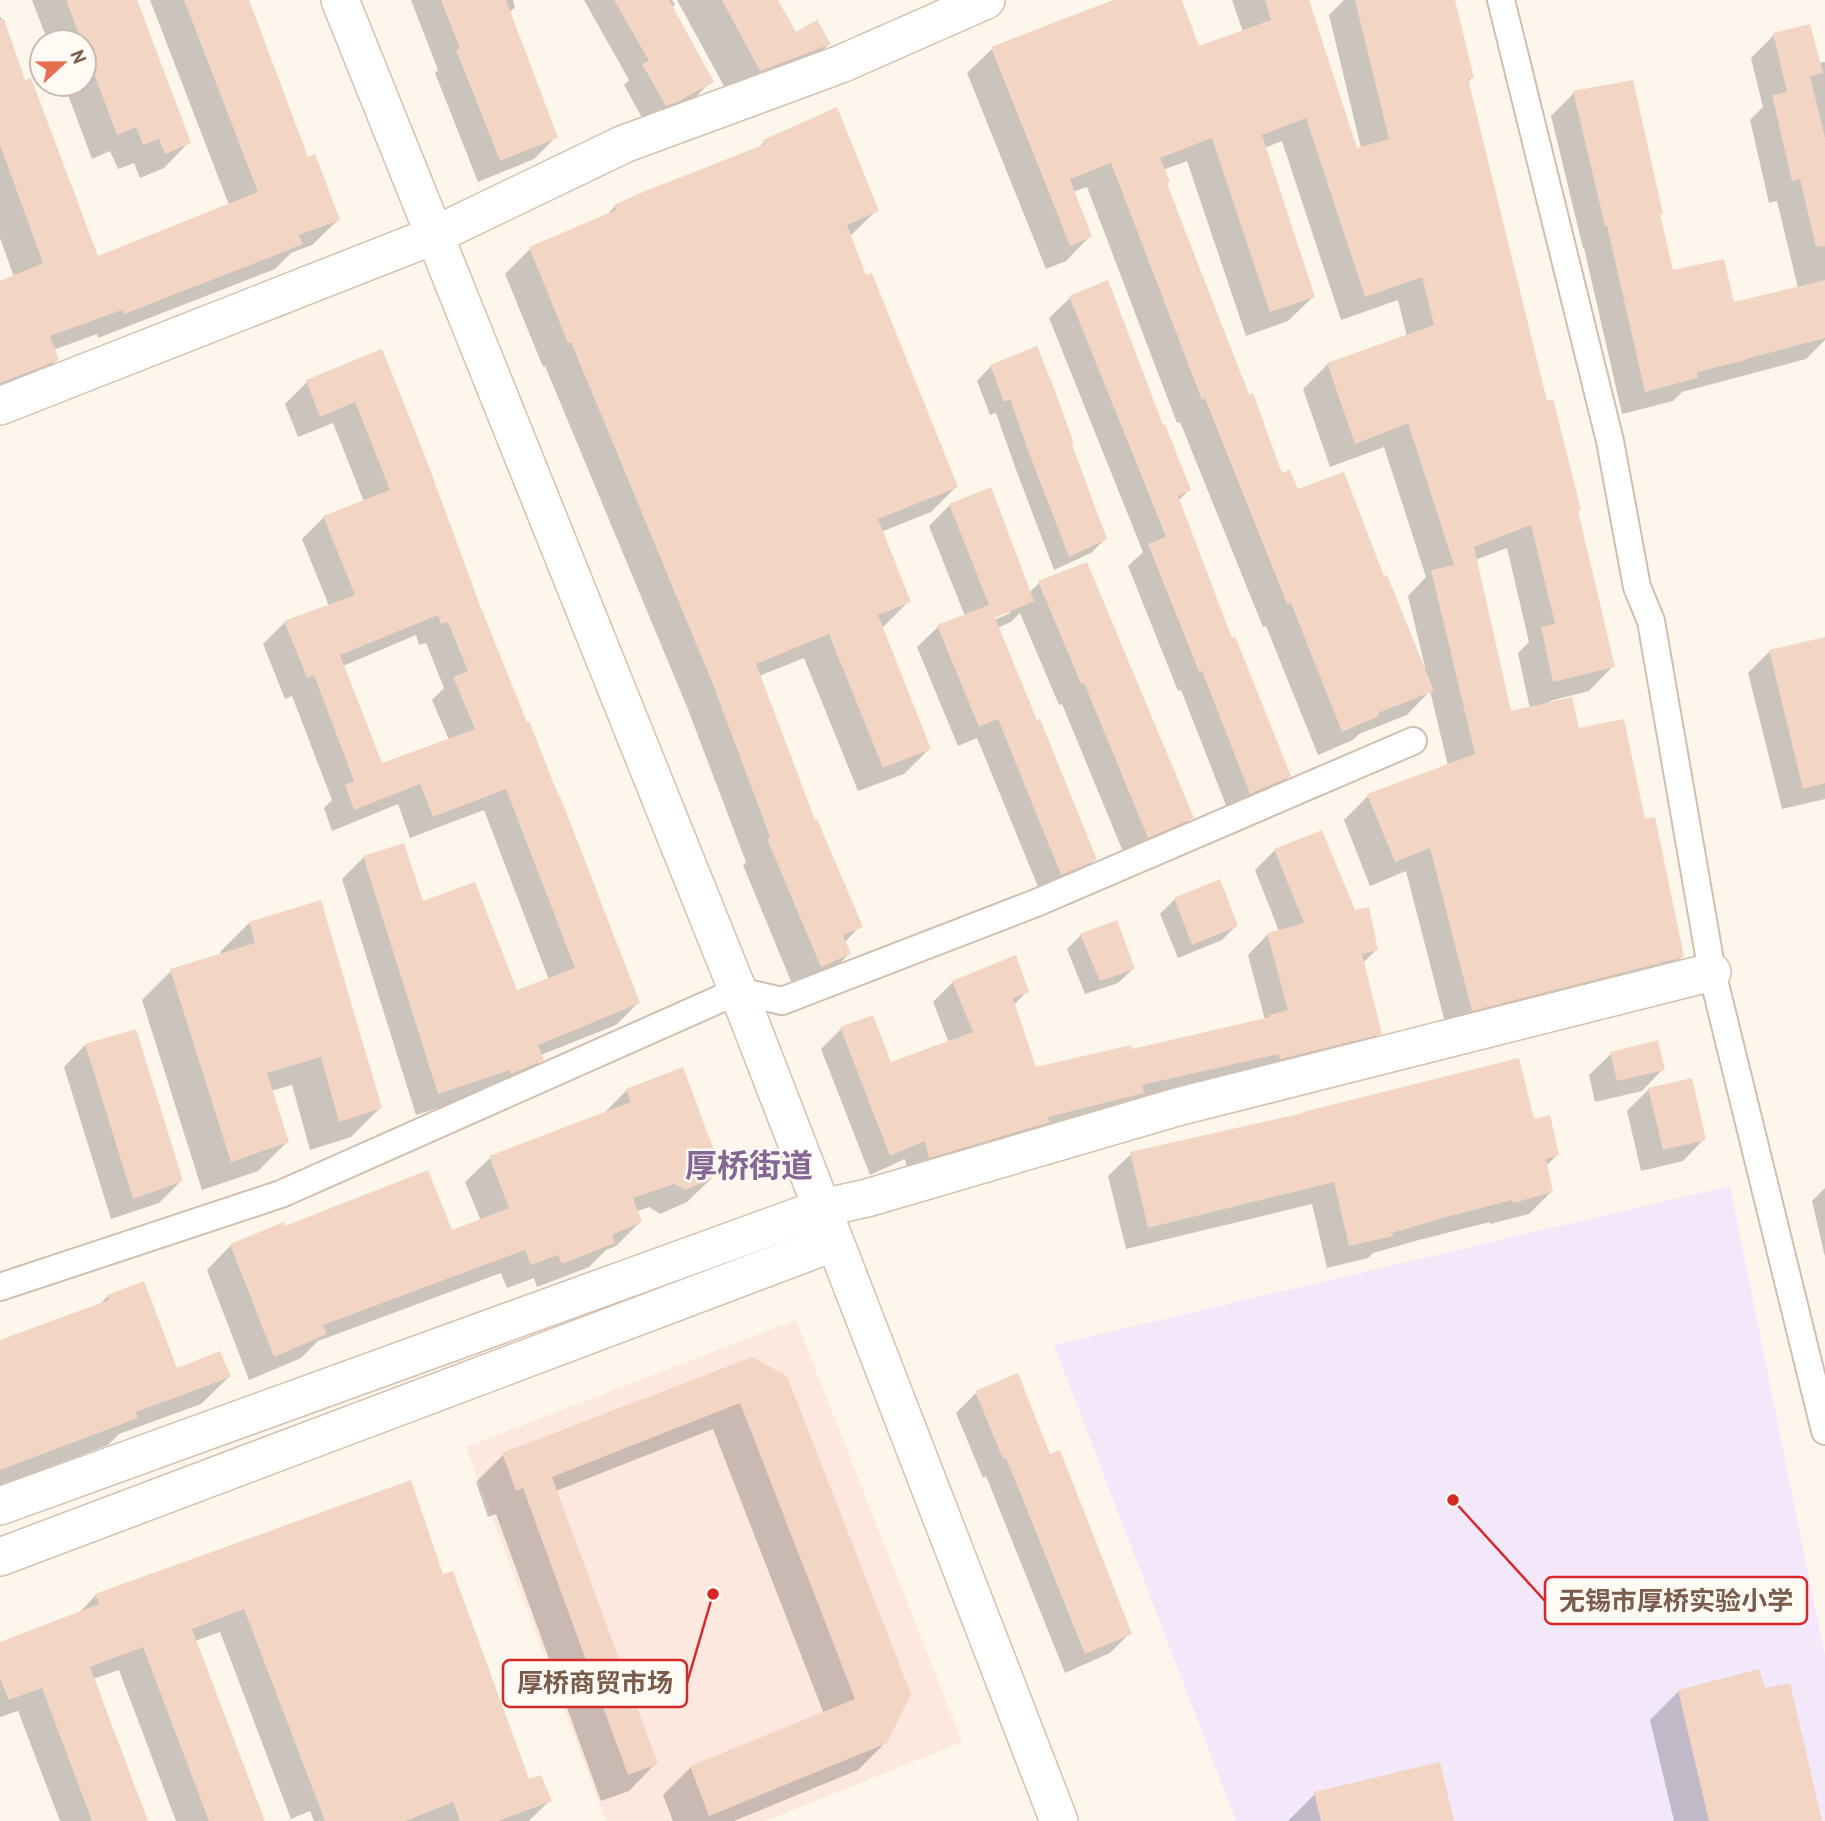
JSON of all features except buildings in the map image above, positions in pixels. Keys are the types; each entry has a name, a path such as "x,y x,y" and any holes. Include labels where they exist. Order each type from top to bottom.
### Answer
{"street":[{"path":"340,0 738,991 1059,1821"},
{"path":"0,406 435,235 624,144 841,64 986,0"},
{"path":"1502,0 1610,441 1637,587 1651,621 1712,972 1825,1431"},
{"path":"0,1287 281,1194 738,991 782,1001 1036,903 1413,741"},
{"path":"0,1506 822,1208 867,1198 1177,1107 1712,972"},
{"path":"0,1557 835,1242"}],"shaded area":[{"path":"1730,1186 1825,1656 1825,1821 1236,1821 1054,1345"},
{"path":"796,1320 962,1742 765,1821 606,1821 466,1447"}],"place":[{"name":"无锡市厚桥实验小学","path":"1453,1500"},
{"name":"厚桥商贸市场","path":"713,1594"}],"district":[{"name":"厚桥街道","path":"749,1166"}]}
